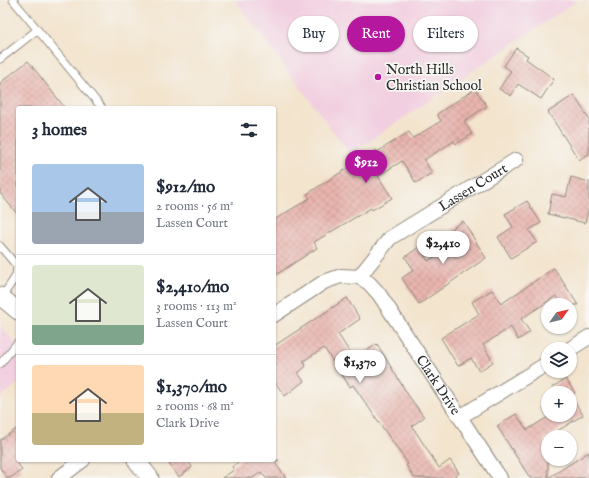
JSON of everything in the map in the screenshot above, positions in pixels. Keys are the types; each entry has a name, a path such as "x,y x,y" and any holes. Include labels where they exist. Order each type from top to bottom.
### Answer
{"street":[{"name":"Lassen Court","path":"359,277 390,238 516,160"},
{"path":"276,314 324,282 341,276 359,277"},
{"name":"Clark Drive","path":"359,277 369,283 379,294 500,478"},
{"path":"1,296 16,309"},
{"path":"577,345 589,337"},
{"path":"460,417 541,367"},
{"path":"60,478 80,462"},
{"path":"138,462 150,478"}],"lane":[{"path":"13,0 100,106"},
{"path":"0,59 37,30"},
{"path":"0,246 16,265"},
{"path":"1,296 16,276"},
{"path":"0,364 16,344"}],"shaded area":[{"name":"North Hills Christian School","path":"235,0 578,0 350,154"},
{"path":"0,326 16,344 16,385 0,398"}],"building":[{"path":"516,48 528,56 526,59 554,79 541,99 518,84 511,96 499,89 511,71 504,66"},
{"path":"28,61 63,106 16,106 16,213 0,193 0,83"},
{"path":"475,89 487,106 464,121 472,134 456,144 454,141 424,160 432,173 416,183 402,161 378,176 392,198 372,210 371,208 314,242 317,248 276,275 276,219 310,198 307,194 376,150 377,152 409,132 413,138 441,121 437,114"},
{"path":"574,95 589,119 589,154 579,160 548,112"},
{"path":"571,177 589,182 589,207 585,223 548,214 552,194 566,197"},
{"path":"527,201 541,223 529,230 537,242 511,258 498,237 513,227 505,214"},
{"path":"463,221 486,258 419,304 402,278 414,270 405,257 419,247 428,261 459,241 451,229"},
{"path":"554,268 573,298 557,298 556,296 553,298 541,298 541,306 521,319 530,332 518,340 511,327 483,345 493,362 479,371 471,358 458,366 441,338 479,314 472,302 492,290 501,304"},
{"path":"347,298 360,319 338,334 354,359 377,344 408,395 424,417 412,426 439,468 450,460 459,473 452,478 414,478 406,465 408,464 353,385 350,387 324,348 303,361 306,366 298,373 304,381 285,396 276,384 276,345"},
{"path":"566,379 570,386 554,386"},
{"path":"577,406 583,415 577,419"},
{"path":"516,414 527,430 541,421 572,422 559,430 541,430 541,466 548,466 548,478 530,478 497,426"},
{"path":"16,429 16,462 18,462 22,470 10,478 7,478 0,468 0,440"},
{"path":"589,452 589,478 548,478 567,466 577,466 577,460"},
{"path":"276,460 279,460 275,463 286,478 266,478 261,472 253,478 222,478 234,470 232,467 238,462 276,462"},
{"path":"168,462 188,462 192,467 179,477"}],"place":[{"name":"North Hills Christian School","path":"378,77"}]}
